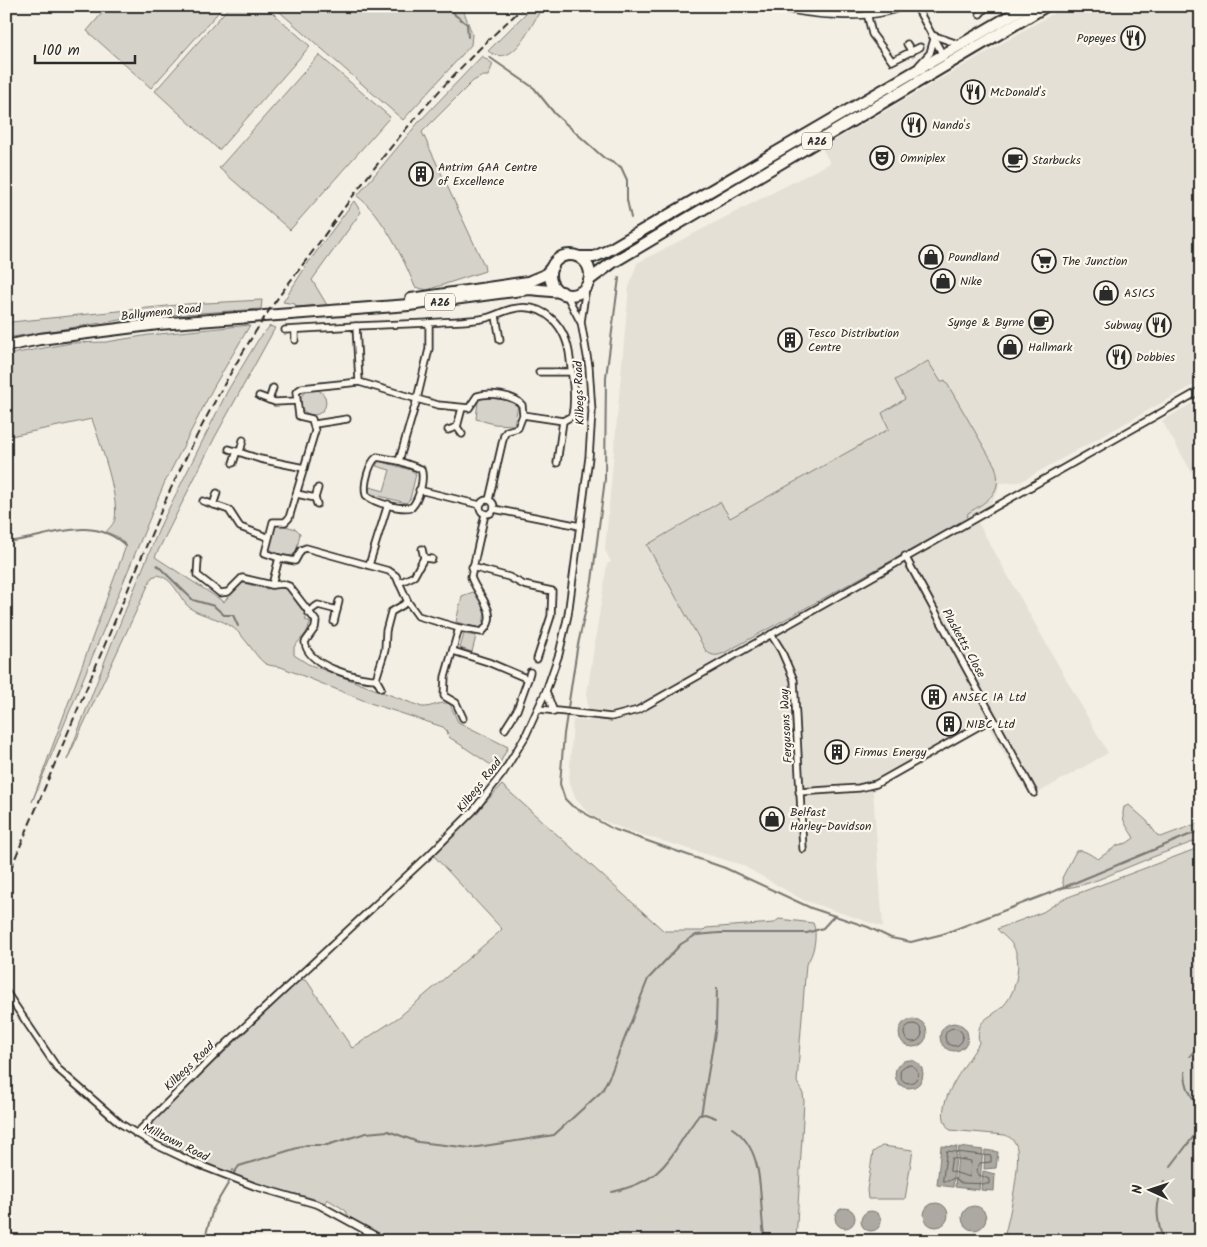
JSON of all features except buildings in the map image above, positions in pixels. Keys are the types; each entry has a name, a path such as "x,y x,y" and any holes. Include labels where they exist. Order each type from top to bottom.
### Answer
{"highway":[{"name":"A26","path":"564,293 579,292 612,263 945,59 962,45 1027,6"},
{"name":"A26","path":"553,266 563,256 594,257 607,252 909,75 945,59 1046,6"},
{"path":"579,256 588,266 588,283"},
{"path":"553,266 551,278 553,284 564,293"},
{"name":"Ballymena Road","path":"319,314 528,282 545,275 553,266"},
{"name":"Ballymena Road","path":"6,346 49,338 158,324 319,314 470,299 529,289 564,293"}],"street":[{"path":"773,6 815,14 867,14 892,11 903,6"},
{"path":"916,6 945,59"},
{"path":"980,14 985,7 994,6"},
{"path":"867,14 872,34 888,58 896,60 920,47"},
{"path":"933,37 962,45"},
{"path":"909,75 930,53 933,37"},
{"path":"907,44 912,52"},
{"name":"Kilbegs Road","path":"136,1134 202,1067 429,856 473,811 503,773 538,709 559,654 568,615 589,457 592,412 589,367 581,322 588,283"},
{"name":"Kilbegs Road","path":"564,293 581,322"},
{"path":"285,330 467,320 496,316 511,309 536,309 551,316 565,336 572,372 573,414 570,418 563,421 523,415"},
{"path":"496,316 500,340"},
{"path":"399,461 429,349 429,322"},
{"path":"356,326 359,382"},
{"path":"295,330 295,340"},
{"path":"539,372 572,372"},
{"path":"484,514 471,579 487,603 489,619 482,632 459,628 418,616 408,602 396,576 390,571 306,548 301,550 295,561 265,553 267,536 273,522 289,520 315,431 315,424 311,419 299,416 296,392 299,389 359,382 417,399 462,408 470,408 478,395 517,400 522,405 523,415 517,429 507,431 504,435 489,500"},
{"path":"269,400 274,388"},
{"path":"538,709 611,717 638,710 905,556 1201,390"},
{"path":"259,396 275,402 297,401"},
{"path":"457,427 462,408"},
{"path":"315,424 346,419"},
{"path":"556,463 563,421"},
{"path":"448,430 457,427"},
{"path":"457,427 462,434"},
{"path":"233,463 244,440"},
{"path":"229,449 260,459 304,468"},
{"path":"378,457 399,461 421,469 422,477 419,490 415,502 410,508 388,504 366,495 365,489 370,467 378,457"},
{"path":"297,494 316,501 318,488"},
{"path":"419,490 480,505"},
{"path":"213,505 217,493"},
{"path":"484,514 480,510 480,505 484,500 493,502 494,509"},
{"path":"203,501 229,510 240,528 267,536"},
{"path":"369,565 388,504"},
{"path":"494,509 580,526"},
{"path":"484,514 489,514 494,509"},
{"path":"400,583 414,576 424,558 422,549"},
{"name":"Plasketts Close","path":"905,556 1034,793"},
{"path":"272,585 279,558"},
{"path":"424,558 432,559"},
{"path":"198,560 197,575 220,593 228,592 242,578 272,585 283,584 289,586 316,624 305,642 309,651 318,660 337,671 376,679"},
{"path":"472,567 509,577 518,583 552,591 551,616 537,659"},
{"path":"334,622 339,601"},
{"path":"381,688 376,679 385,650 386,631 391,612 408,602"},
{"path":"308,612 318,605 337,610"},
{"path":"459,628 441,698 456,703 463,718"},
{"name":"Fergusons Way","path":"771,634 790,668 794,680 803,849"},
{"path":"453,651 479,659 528,680"},
{"path":"505,729 517,710 530,672"},
{"path":"546,691 557,712"},
{"path":"800,792 859,788 876,784 993,718"},
{"name":"Milltown Road","path":"6,992 58,1069 97,1106 136,1134 172,1153 231,1178 319,1205 385,1241"}],"shaded area":[{"path":"108,6 224,6 151,88 87,31"},
{"path":"230,6 265,6 310,46 219,150 155,91"},
{"path":"273,6 462,6 472,34 471,45 403,120"},
{"path":"533,6 544,6 515,50 507,55 498,55 488,51"},
{"path":"1066,6 1201,6 1201,381 1020,482 999,483 998,492 977,521 1108,753 1031,797 988,726 873,791 883,927 803,900 742,865 626,830 592,816 576,799 569,781 573,720 588,721 587,693 607,564 611,562 605,550 629,287 637,263 830,163 822,148","holes":["945,380 998,474 991,499 968,513 967,519 766,631 718,655 706,651 647,545 720,502 730,518 758,503 890,429 906,400"]},
{"path":"319,55 390,117 290,230 219,168"},
{"path":"482,56 493,64 488,76 483,76 473,81 422,132 484,265 485,271 427,290 415,287 405,263 383,225 357,196 418,123"},
{"path":"354,201 361,212 312,280 327,305 296,307 295,304 283,302 308,263"},
{"path":"262,300 261,309 139,317 6,338 6,326 11,322 187,304"},
{"path":"250,325 213,388 164,484 32,802 126,546 118,537 106,532 115,519 114,497 112,483 92,419 6,437 6,355 71,343 106,342 149,335"},
{"path":"270,326 275,328 215,437 155,557 224,602 240,582 266,589 279,587 287,589 307,617 305,620 311,622 306,633 294,647 294,655 308,664 422,707 443,703 450,704 458,722 508,747 497,769 449,737 443,727 370,703 281,667 266,664 235,629 193,610 184,602 170,582 158,575 152,577 67,760 111,645 162,522 228,390 258,340"},
{"path":"928,361 941,382 945,380 995,466 997,483 992,495 988,500 968,513 967,519 726,652 716,655 706,651 647,545 720,502 730,518 889,429 882,413 905,399 895,380"},
{"path":"313,389 322,393 326,402 322,411 313,415 304,411 300,402 304,393"},
{"path":"482,397 514,401 518,405 514,425 494,424 476,419 478,401"},
{"path":"1201,398 1201,488 1162,421"},
{"path":"379,461 411,470 416,474 410,499 406,503 368,493 370,487 384,491 390,470 376,466"},
{"path":"278,524 296,529 300,533 296,554 282,555 269,548 273,530"},
{"path":"476,591 485,612 483,625 479,628 456,622 462,596"},
{"path":"464,634 476,636 472,652 460,648"},
{"path":"502,785 664,931 703,931 706,928 774,923 779,919 813,923 815,938 811,956 806,964 797,1082 804,1101 796,1241 391,1241 349,1217 345,1210 327,1199 325,1203 244,1180 234,1174 233,1169 231,1174 184,1153 147,1133 147,1126 301,979 307,981 352,1048 399,1017 497,934 502,929 434,856"},
{"path":"1129,805 1161,837 1201,822 1201,839 1090,883 1064,888 1062,878 1076,851 1085,852 1098,859 1118,845 1127,843 1134,838 1125,824 1123,816 1124,807"},
{"path":"1201,847 1201,1241 1003,1241 1015,1182 1018,1158 1016,1144 1005,1135 950,1130 944,1121 946,1099 979,1043 978,1035 981,1024 1004,1005 1015,985 1018,968 1016,952 1010,942 997,929 1043,912 1063,899"},
{"path":"882,1146 913,1150 905,1199 868,1199 867,1190 873,1152"}],"water":[{"path":"913,1019 923,1023 927,1033 923,1043 913,1047 903,1043 899,1033 903,1023"},
{"path":"954,1023 964,1027 968,1037 964,1047 954,1051 944,1047 940,1037 944,1027"},
{"path":"909,1060 919,1064 923,1074 919,1084 909,1088 899,1084 895,1074 899,1064"},
{"path":"941,1146 957,1147 953,1187 937,1185"},
{"path":"959,1147 983,1150 979,1190 955,1187"},
{"path":"985,1150 998,1152 996,1168 984,1169"},
{"path":"983,1171 995,1174 994,1191 981,1190"},
{"path":"936,1203 941,1204 947,1210 947,1220 941,1226 936,1227 931,1226 925,1220 924,1215 925,1210 931,1204"},
{"path":"974,1206 979,1207 985,1213 985,1223 979,1229 974,1230 969,1229 963,1223 962,1218 963,1213 969,1207"},
{"path":"845,1208 852,1211 855,1218 852,1225 845,1228 838,1225 835,1218 838,1211"},
{"path":"871,1211 878,1214 881,1221 878,1228 871,1231 864,1228 861,1221 864,1214"}],"waterway":[{"path":"451,6 455,15 467,24 468,37"},
{"path":"489,57 534,88 555,114 604,158 621,167 627,180 627,200 631,218"},
{"path":"619,278 606,377 605,479 592,581 577,649 564,734 560,784 565,799 572,806 613,829 725,868 811,908 868,927 891,938 911,942 943,934 1055,891 1201,830"},
{"path":"6,542 68,530 83,529 98,531 112,536 126,546"},
{"path":"157,565 193,600 214,606 224,615 233,615 238,626"},
{"path":"234,1173 239,1166 307,1145 327,1145 366,1133 388,1131 418,1142 471,1148 554,1135 602,1091 648,979 681,944 696,935 719,933 807,933 823,928 834,916"},
{"path":"701,1115 716,1027 717,988"},
{"path":"1190,1056 1201,1043"},
{"path":"1185,1072 1187,1086 1201,1118"},
{"path":"612,1192 631,1187 656,1173 673,1154 699,1115 705,1114 716,1118"},
{"path":"732,1128 744,1138 752,1151 757,1165 765,1241"},
{"path":"1171,1166 1200,1128"},
{"path":"204,1241 213,1209 229,1182"},
{"path":"1163,1241 1157,1212 1164,1182"}],"railway":[{"path":"6,880 166,499 199,432 235,366 275,302 391,147 469,59 525,6"}],"place":[{"name":"Popeyes","path":"1133,38"},
{"name":"McDonald's","path":"973,92"},
{"name":"Nando's","path":"914,125"},
{"name":"Omniplex","path":"882,158"},
{"name":"Starbucks","path":"1015,160"},
{"name":"Antrim GAA Centre of Excellence","path":"421,174"},
{"name":"Poundland","path":"931,257"},
{"name":"The Junction","path":"1044,261"},
{"name":"Nike","path":"943,281"},
{"name":"ASICS","path":"1106,293"},
{"name":"Synge & Byrne","path":"1041,322"},
{"name":"Subway","path":"1159,325"},
{"name":"Tesco Distribution Centre","path":"790,340"},
{"name":"Hallmark","path":"1010,347"},
{"name":"Dobbies","path":"1119,357"},
{"name":"ANSEC IA Ltd","path":"934,697"},
{"name":"NIBC Ltd","path":"949,724"},
{"name":"Firmus Energy","path":"837,752"},
{"name":"Belfast Harley-Davidson","path":"772,819"}]}
